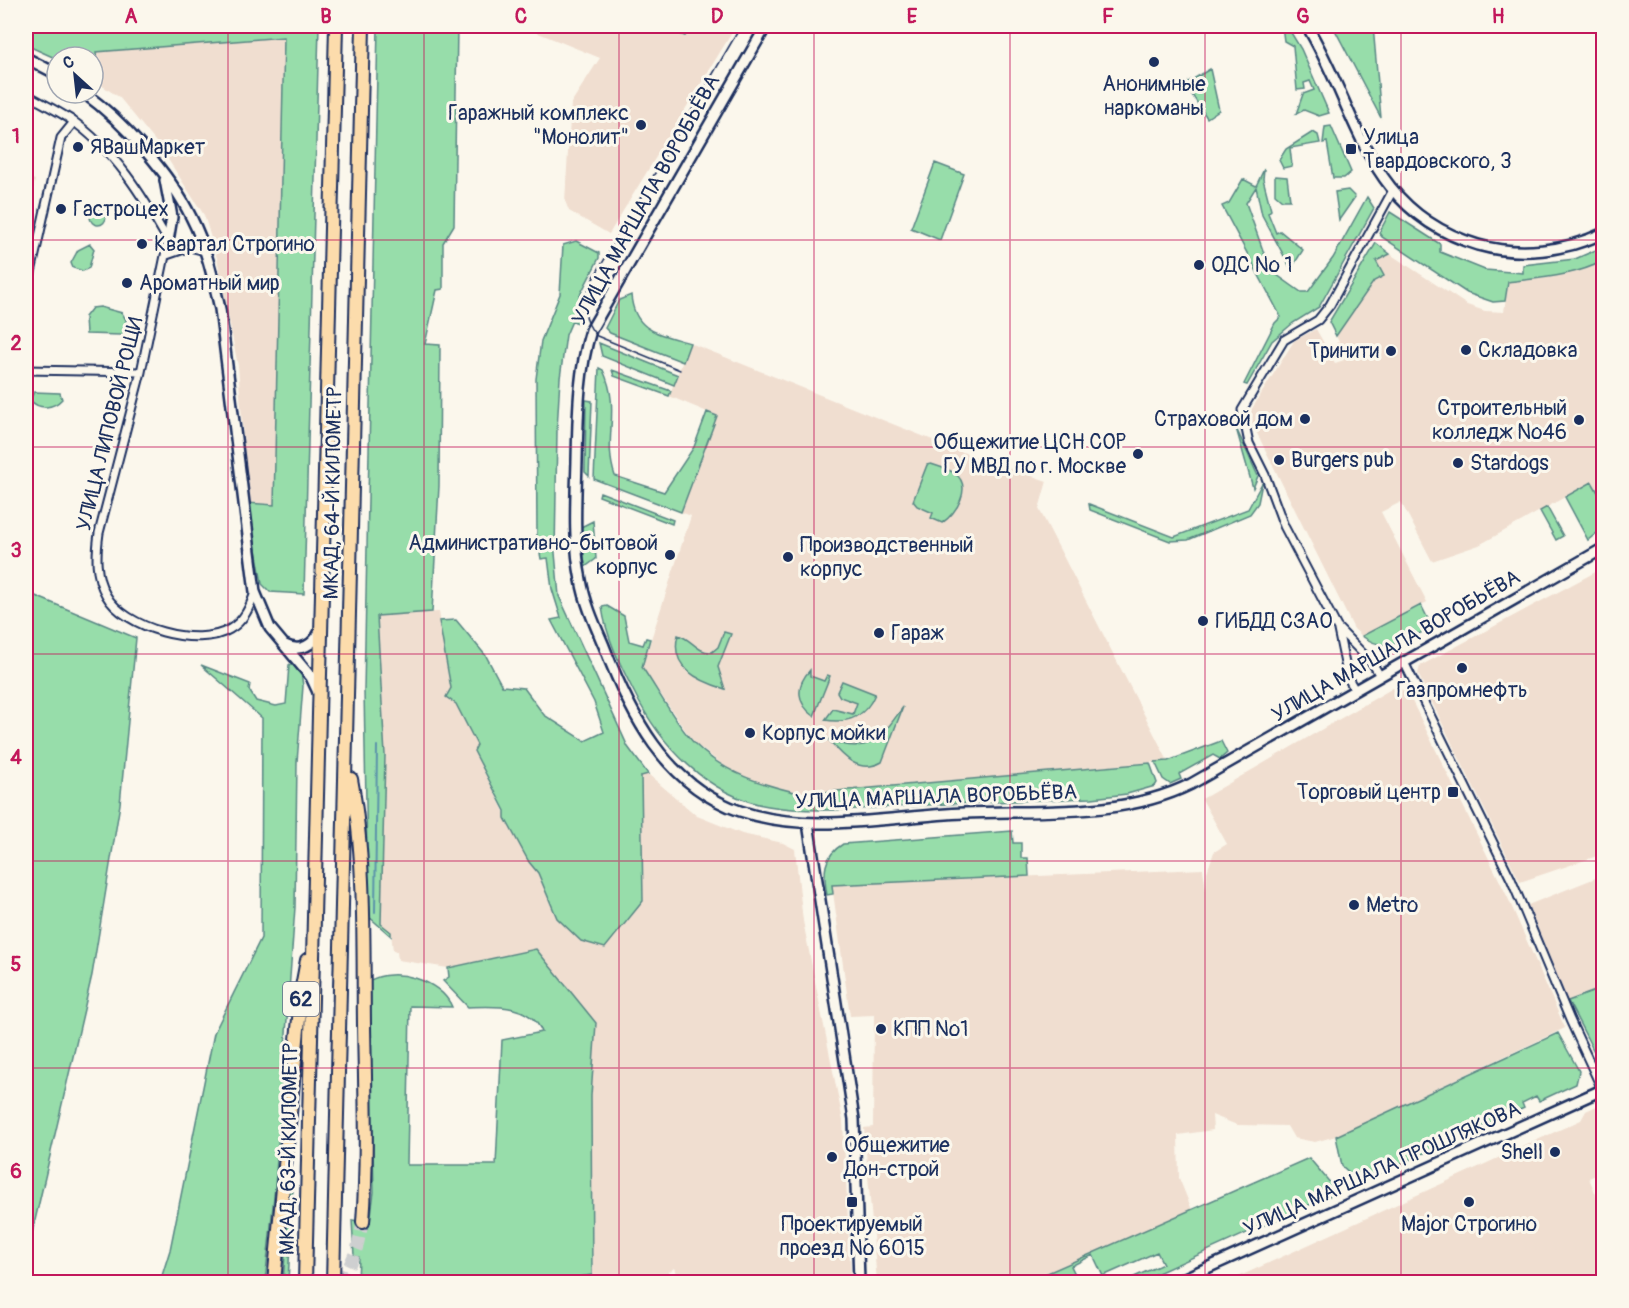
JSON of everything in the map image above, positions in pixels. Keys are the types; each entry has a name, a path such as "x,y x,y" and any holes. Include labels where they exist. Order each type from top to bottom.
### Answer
{"highway":[{"name":"МКАД, 64-Й КИЛОМЕТР","path":"317,837 336,26"},
{"name":"МКАД, 64-Й КИЛОМЕТР","path":"333,1282 363,26"},
{"path":"346,754 357,813 364,966 366,1160 363,1222"},
{"name":"МКАД, 63-Й КИЛОМЕТР","path":"305,1282 317,837"},
{"name":"62","path":"275,1279 302,987 314,924"}],"street":[{"name":"УЛИЦА МАРШАЛА ВОРОБЬЁВА","path":"766,26 591,330 580,379 577,551 586,600 606,653 640,727 659,754 698,788 731,808 777,820 808,823 930,814 1095,808 1146,801 1191,784 1604,548"},
{"path":"1307,26 1368,150 1392,192 1414,213 1434,227 1487,247 1540,250 1584,241 1604,233"},
{"path":"26,58 45,68"},
{"path":"26,94 74,122 108,153 127,175 168,241"},
{"path":"99,105 121,123 165,178 192,217 205,251 213,276 226,349 255,592 270,628 311,677 320,700"},
{"path":"26,295 61,138 74,122"},
{"path":"165,178 172,217 168,241"},
{"path":"1355,690 1348,678 1337,627 1284,526 1265,475 1249,443 1242,410 1279,346 1299,329 1318,320 1330,305 1392,192"},
{"name":"УЛИЦА ЛИПОВОЙ РОЩИ","path":"168,241 167,255 141,372 99,533 97,550 99,581 107,598 118,611 149,629 188,635 212,636 229,630 247,612 255,592"},
{"path":"167,255 190,247 205,251"},
{"path":"26,370 141,372"},
{"path":"247,612 262,613"},
{"path":"284,645 298,649 305,647 317,638 321,626"},
{"path":"1337,627 1373,664 1380,676"},
{"path":"1404,662 1511,879 1570,1020 1603,1089"},
{"path":"808,823 854,1119 859,1282"},
{"name":"УЛИЦА МАРШАЛА ПРОШЛЯКОВА","path":"1176,1282 1603,1089"}],"shaded area":[{"path":"521,26 659,26 685,36 692,26 736,26 609,234 569,211 565,201 571,103 600,58"},
{"path":"284,37 274,505 248,503 238,366 217,258 204,215 160,147 119,97 105,88 105,51"},
{"path":"26,177 35,180 26,219"},
{"path":"1390,254 1467,305 1485,311 1504,312 1508,282 1547,278 1603,261 1603,501 1592,482 1479,545 1432,561 1401,502 1381,512 1427,602 1362,636 1354,629 1248,415 1294,341 1316,329 1335,363 1344,360 1336,343 1339,342 1336,336 1374,281 1376,261"},
{"path":"690,343 970,455 1047,481 1039,509 1168,761 803,794 762,784 735,774 694,743 642,667 691,516 681,512 717,416 669,396"},
{"path":"1603,568 1603,854 1520,882 1418,674 1420,666"},
{"path":"439,612 451,688 477,745 474,751 529,862 538,873 557,918 605,948 643,901 641,776 648,774 697,816 742,834 783,843 795,849 803,921 843,1121 851,1282 681,1282 674,1268 658,1280 593,1282 591,1096 596,1023 536,949 448,968 398,960 397,952 393,951 391,932 381,924 385,755 377,615"},
{"path":"1393,688 1401,689 1410,697 1508,898 1565,1028 1336,1136 1315,1142 1294,1138 1287,1126 1237,1125 1212,1115 1213,1130 1178,1135 1179,1178 1192,1210 1027,1282 877,1282 864,1128 873,1127 874,1015 850,1016 832,885 1203,869 1206,890 1207,872 1214,852 1227,844 1202,799"},
{"path":"1603,875 1603,988 1568,1001 1528,905"},
{"path":"1603,1103 1603,1194 1596,1175 1589,1178 1603,1211 1603,1282 1227,1282 1581,1120 1586,1111"}],"green space":[{"path":"26,26 319,26 304,594 270,592 262,584 248,503 274,505 284,37 105,51 105,45 45,45 45,54 26,45"},
{"path":"378,26 457,26 454,225 443,243 443,289 437,290 425,344 440,345 439,486 432,612 377,616 385,755 381,924 391,932 391,936 368,916 364,690"},
{"path":"659,26 692,26 685,36"},
{"path":"1282,26 1287,26 1301,49 1329,113 1319,116 1304,110 1296,114 1303,94 1314,90 1310,81 1304,83 1305,89 1297,90 1293,46 1284,41"},
{"path":"1333,26 1373,26 1381,118"},
{"path":"1210,69 1219,110 1207,118 1185,84"},
{"path":"1331,126 1351,172 1344,178 1333,178 1327,142 1323,143 1325,127"},
{"path":"1313,132 1318,135 1320,143 1290,148 1292,166 1283,168 1279,160 1286,149"},
{"path":"935,163 964,174 940,240 911,228"},
{"path":"1264,169 1263,179 1271,210 1268,213 1276,233 1280,231 1303,250 1291,269 1262,215 1256,187 1246,203 1270,270 1301,292 1308,292 1333,258 1367,197 1374,208 1319,307 1293,323 1272,341 1247,385 1244,384 1275,323 1281,317 1222,206 1229,203 1243,179 1256,186"},
{"path":"1275,176 1287,177 1290,200 1282,200 1275,194"},
{"path":"1348,190 1355,197 1339,220 1335,192"},
{"path":"98,209 104,211 106,217 104,223 98,225 92,223 90,217 92,211"},
{"path":"1390,212 1440,244 1440,252 1485,270 1523,273 1523,265 1575,259 1603,247 1603,261 1569,273 1508,282 1505,301 1493,302 1467,293 1382,237 1379,233"},
{"path":"576,241 599,253 599,258 579,297 579,323 572,321 566,335 560,378 555,553 559,596 628,747 648,774 641,776 643,901 605,948 581,941 557,918 538,873 529,862 505,818 505,811 474,751 477,745 456,704 446,697 451,688 439,621 456,620 486,656 502,686 524,688 544,715 585,741 604,732 594,702 551,620 561,618 552,589 548,558 541,559 537,536 536,379 541,341 560,294 563,245"},
{"path":"1376,243 1390,254 1376,261 1384,276 1374,281 1336,336 1329,322"},
{"path":"90,244 94,249 89,268 83,271 73,268 71,263 78,250"},
{"path":"631,295 637,317 650,330 690,343 683,362 610,333 605,328 619,300"},
{"path":"100,307 122,313 126,320 125,332 121,335 86,334 85,317 92,308"},
{"path":"599,343 678,375 674,385 602,356"},
{"path":"599,368 603,370 611,399 610,449 615,476 664,492 694,447 707,412 717,416 681,512 594,479"},
{"path":"612,370 671,391 669,396 614,376"},
{"path":"34,392 60,393 62,399 54,405 42,407 30,400"},
{"path":"586,400 592,401 589,476 585,472"},
{"path":"1236,428 1258,476 1253,488"},
{"path":"931,464 954,473 963,485 963,492 957,507 942,523 931,518 933,513 917,506 913,501 927,465"},
{"path":"1592,482 1603,501 1603,528 1588,540 1565,497"},
{"path":"1262,483 1258,503 1250,514 1188,540 1170,541 1090,510 1089,504 1174,537 1248,509"},
{"path":"600,492 673,520 672,524 599,496"},
{"path":"1547,507 1563,536 1556,540 1540,511"},
{"path":"593,521 596,559 585,567 581,527"},
{"path":"26,592 136,638 120,804 92,975 26,1259"},
{"path":"1421,605 1432,627 1414,637 1389,645 1371,642 1362,636"},
{"path":"607,606 624,616 629,641 643,645 646,638 650,639 642,667 674,718 695,744 732,771 773,787 803,794 1150,763 1157,783 1155,786 1127,794 1092,798 839,810 803,810 768,806 746,800 706,780 672,749 657,731 634,692 615,651 602,607"},
{"path":"724,632 731,634 718,667 725,689 705,682 688,671 678,656 676,646 678,635 702,650 712,652 718,647"},
{"path":"293,662 301,672 303,686 297,762 295,907 275,1187 265,1282 160,1282 170,1250 214,1033 261,938 262,718 201,665 250,684 249,690 256,701 276,706 286,704 289,665"},
{"path":"810,670 810,676 824,681 827,675 830,676 814,716 804,706 800,694 802,682"},
{"path":"842,681 875,694 867,708 855,717 841,721 825,720 833,709 853,714 857,703 840,697 837,692"},
{"path":"903,707 882,762 866,766 858,765 839,752 828,739 854,746 864,745 888,728"},
{"path":"1221,741 1227,753 1220,759 1213,755 1179,774 1181,779 1170,784 1163,779 1155,762 1168,761"},
{"path":"1012,831 1013,843 1021,843 1021,858 1028,858 1029,876 832,885 833,894 827,895 826,866 831,854 843,844"},
{"path":"536,949 596,1023 591,1096 592,1275 542,1282 358,1282 359,1257 354,1256 352,1220 370,1223 374,1192 369,981 391,975 416,978 438,989 452,1007 410,1006 407,1165 496,1165 502,1040 542,1032 529,1016 520,1011 489,1006 468,1007 443,981 449,977 448,968"},
{"path":"1604,988 1603,1069 1568,1001"},
{"path":"1558,1033 1579,1071 1576,1084 1539,1101 1536,1096 1522,1103 1524,1108 1360,1182 1342,1166 1336,1136"},
{"path":"1309,1158 1338,1192 1138,1282 1123,1282 1163,1264 1157,1252 1103,1276 1093,1255 1071,1266 1079,1282 1027,1282"},
{"path":"290,1187 293,1188 288,1282 283,1282"}],"waterway":[{"path":"375,912 377,746"}],"tunnel":[{"path":"342,1282 357,1248 363,1222"}],"tram line":[{"path":"680,370 597,336 588,323 585,301 593,279 741,26"}],"place":[{"name":"Анонимные наркоманы","path":"1154,62"},
{"name":"Гаражный комплекс \"Монолит\"","path":"641,125"},
{"name":"ЯВашМаркет","path":"78,147"},
{"name":"Улица Твардовского, 3","path":"1351,149"},
{"name":"Гастроцех","path":"61,209"},
{"name":"Квартал Строгино","path":"142,244"},
{"name":"ОДС № 1","path":"1199,265"},
{"name":"Ароматный мир","path":"127,283"},
{"name":"Складовка","path":"1466,350"},
{"name":"Тринити","path":"1391,351"},
{"name":"Страховой дом","path":"1305,419"},
{"name":"Строительный колледж №46","path":"1579,420"},
{"name":"Общежитие ЦСН СОР ГУ МВД по г. Москве","path":"1138,454"},
{"name":"Burgers pub","path":"1279,460"},
{"name":"Stardogs","path":"1458,463"},
{"name":"Административно-бытовой корпус","path":"670,555"},
{"name":"Производственный корпус","path":"788,557"},
{"name":"ГИБДД СЗАО","path":"1203,621"},
{"name":"Гараж","path":"879,633"},
{"name":"Газпромнефть","path":"1462,668"},
{"name":"Корпус мойки","path":"750,733"},
{"name":"Торговый центр","path":"1453,792"},
{"name":"Metro","path":"1354,905"},
{"name":"КПП №1","path":"881,1029"},
{"name":"Shell","path":"1555,1152"},
{"name":"Общежитие Дон-строй","path":"832,1157"},
{"name":"Проектируемый проезд № 6015","path":"852,1202"},
{"name":"Major Строгино","path":"1469,1202"}]}
